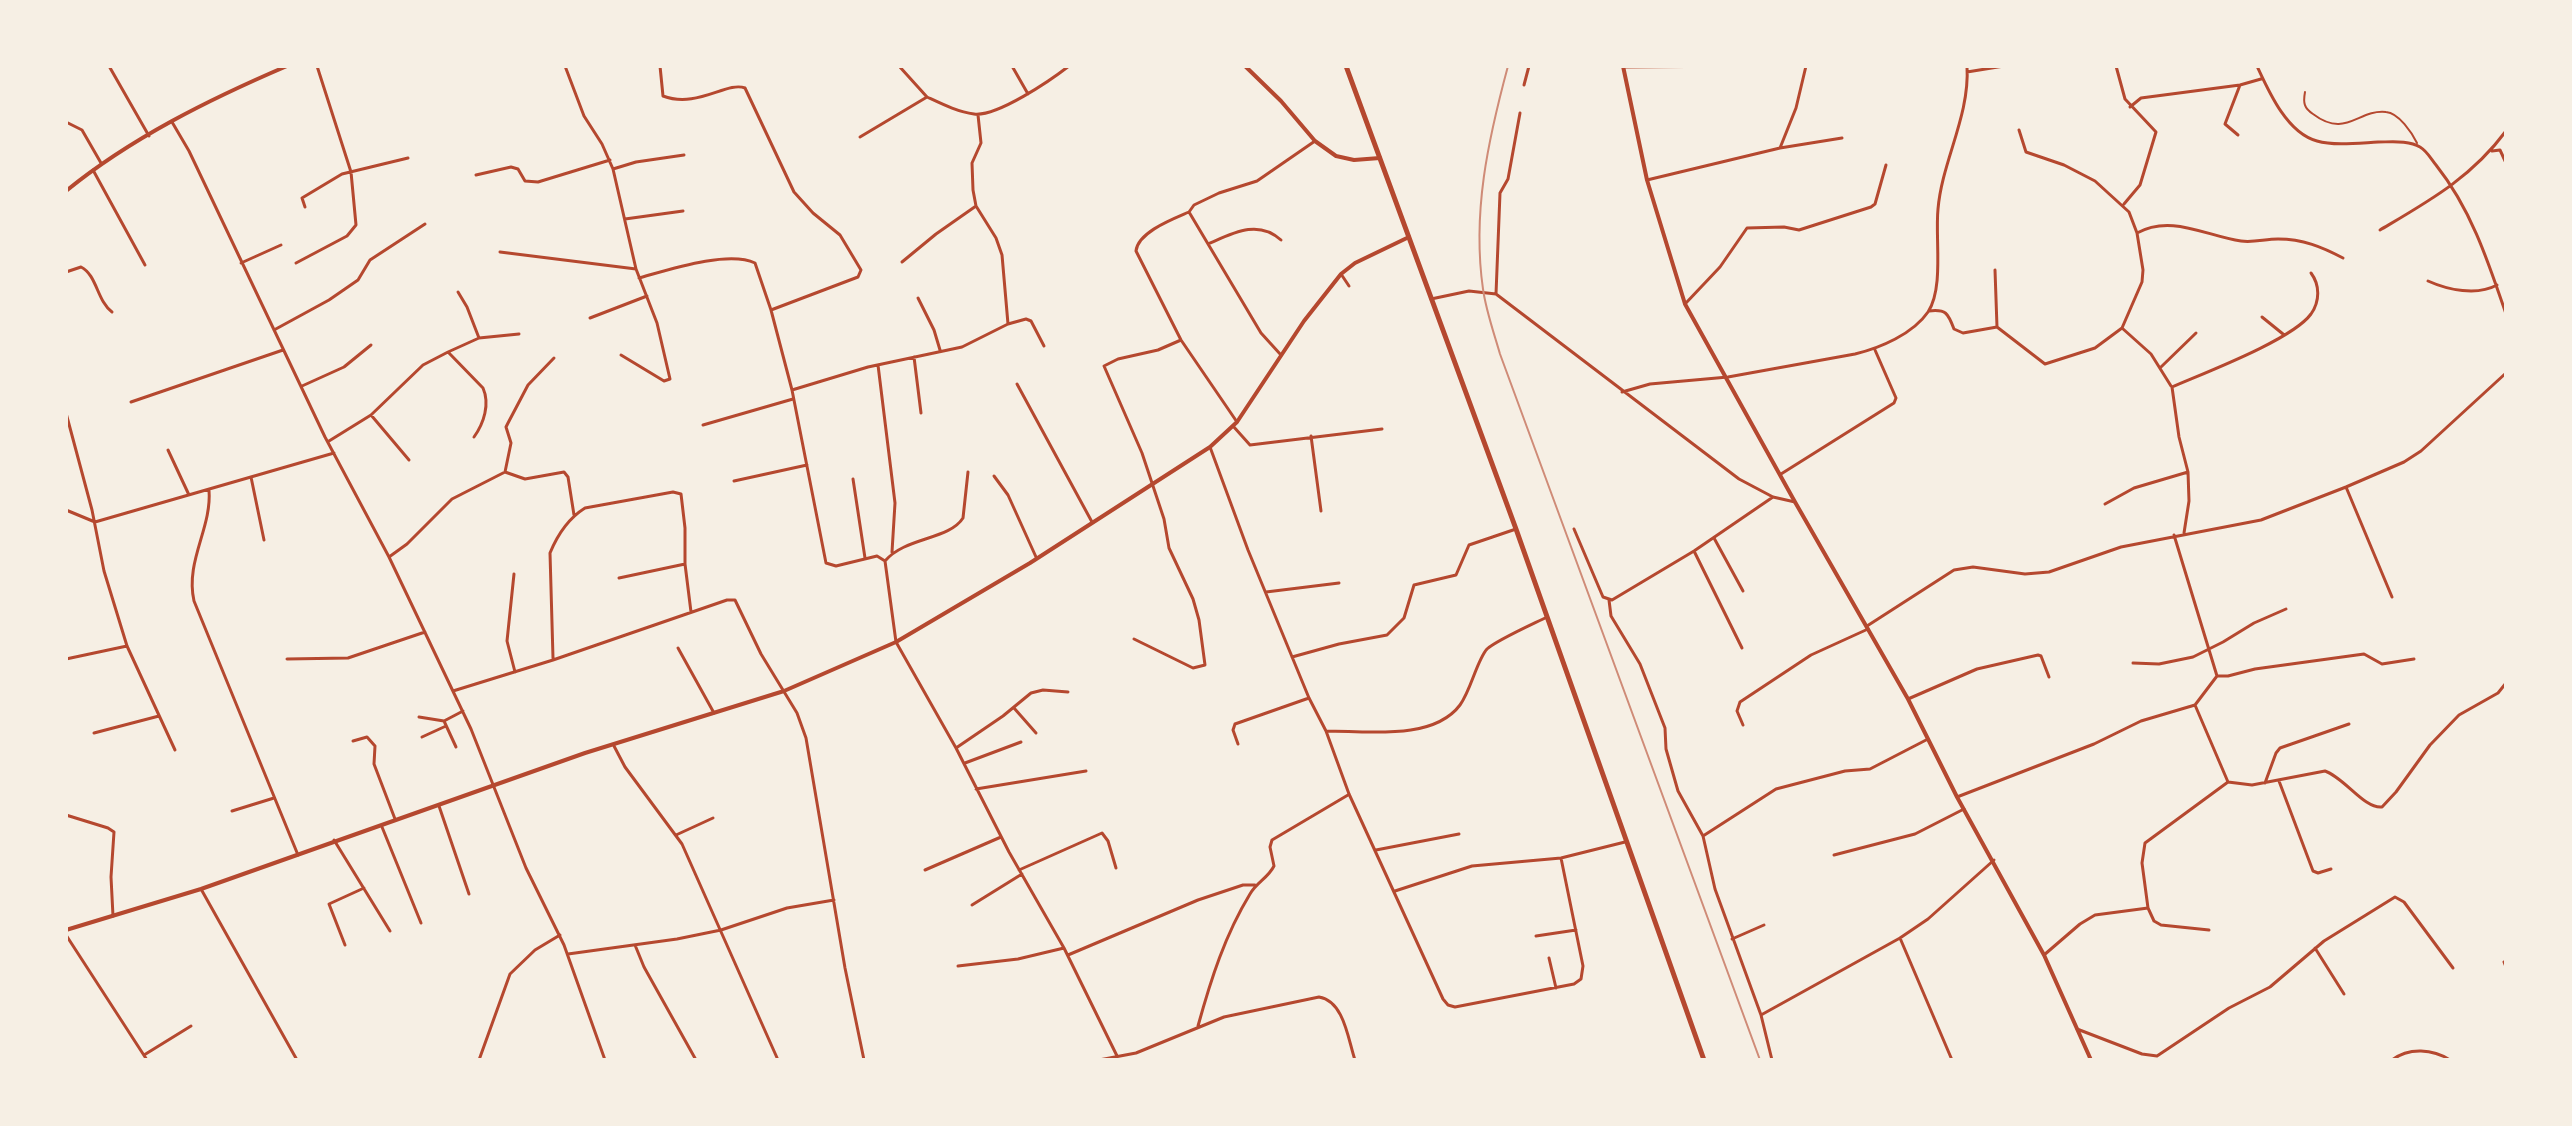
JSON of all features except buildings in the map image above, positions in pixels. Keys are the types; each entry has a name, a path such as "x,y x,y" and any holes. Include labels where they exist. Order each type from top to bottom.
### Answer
{"highway":[{"path":"1346,66 1516,529 1704,1060"}],"street":[{"path":"109,66 149,136"},
{"path":"66,191 93,170 172,122 287,66"},
{"path":"296,263 353,231 356,219 351,172 317,66"},
{"path":"565,66 584,116 610,160 636,269 671,376 664,381 621,355"},
{"path":"660,66 663,96 671,99 703,99 738,85 745,88 794,192 840,235 861,270 858,277 771,310"},
{"path":"899,66 927,97 978,115 1028,94 1069,66"},
{"path":"1012,66 1028,94"},
{"path":"1245,66 1315,141 1345,160 1380,159"},
{"path":"1524,85 1529,66"},
{"path":"1749,66 1623,66 1647,180 1685,304 1908,699 1957,797 2044,955 2091,1060"},
{"path":"1780,148 1796,108 1806,66"},
{"path":"1622,392 1650,384 1789,368 1874,349 1909,330 1929,311 1937,270 1938,209 1961,117 1967,69 2004,66"},
{"path":"2116,66 2122,93 2130,107 2155,130 2156,136 2140,185 2124,204"},
{"path":"2257,66 2291,123 2305,136 2317,142 2393,142 2417,145 2425,150 2453,186 2475,227 2506,314"},
{"path":"2130,107 2141,98 2240,85 2263,78"},
{"path":"2238,135 2225,124 2240,85"},
{"path":"860,137 927,97"},
{"path":"1496,294 1500,193 1508,179 1520,113"},
{"path":"978,115 981,143 971,169 976,206 996,238 1002,255 1008,324"},
{"path":"66,122 82,130 102,165"},
{"path":"172,122 463,711 526,868 568,954 605,1060"},
{"path":"1929,311 1945,310 1954,329 1963,333 1997,327 2045,364 2095,348 2122,328 2142,282 2142,254 2137,233 2124,204 2080,172 2026,152 2019,130"},
{"path":"2380,230 2453,186 2492,151 2506,131"},
{"path":"1647,180 1780,148 1842,138"},
{"path":"1315,141 1257,181 1194,205 1189,212 1145,236 1135,247 1181,340 1250,445 1382,429"},
{"path":"2492,151 2500,150 2506,163"},
{"path":"613,169 636,162 684,155"},
{"path":"305,207 302,198 335,177 408,158"},
{"path":"476,175 511,167 518,169 525,181 538,182 610,160"},
{"path":"1685,304 1720,267 1747,228 1784,227 1799,230 1871,207 1875,204 1886,165"},
{"path":"93,170 145,265"},
{"path":"902,262 976,206"},
{"path":"625,219 683,211"},
{"path":"1189,212 1261,333 1281,355"},
{"path":"274,330 358,280 370,260 425,224"},
{"path":"2137,233 2154,227 2189,226 2246,242 2280,239 2311,242 2343,258"},
{"path":"1208,244 1251,228 1260,228 1281,240"},
{"path":"147,1060 66,932 201,889 613,744 784,691 896,642 1210,447 1235,424 1341,274 1355,263 1409,237"},
{"path":"241,263 281,245"},
{"path":"500,252 636,269"},
{"path":"639,278 715,261 755,263 792,390 826,563 836,566 877,556 885,561"},
{"path":"66,272 81,267 87,270 102,304 112,312"},
{"path":"1995,270 1997,327"},
{"path":"2172,387 2261,348 2307,318 2319,287 2311,273"},
{"path":"1341,274 1349,286"},
{"path":"2428,281 2445,288 2476,291 2497,285"},
{"path":"1431,299 1469,291 1496,294 1739,479 1773,497 1795,502"},
{"path":"458,292 479,338"},
{"path":"590,318 647,296"},
{"path":"918,298 940,350"},
{"path":"2262,317 2283,334"},
{"path":"792,390 878,365 962,347 1008,324 1026,319 1031,321 1044,346"},
{"path":"2122,328 2151,354 2172,387 2188,472 2189,501 2184,533"},
{"path":"2161,367 2196,333"},
{"path":"328,441 371,415 423,365 479,338 519,334"},
{"path":"1134,639 1193,668 1205,665 1193,599 1169,548 1164,519 1142,453 1104,365 1158,350 1181,340"},
{"path":"302,386 344,367 371,345"},
{"path":"1781,474 1895,401 1874,349"},
{"path":"131,402 284,350"},
{"path":"448,352 486,395 484,417 474,437"},
{"path":"914,356 921,413"},
{"path":"505,472 511,443 508,423 528,385 554,358"},
{"path":"878,365 895,503 892,552"},
{"path":"1743,725 1737,711 1740,702 1811,655 1868,628 1954,570 1973,567 2043,574 2113,549 2261,520 2404,462 2421,451 2506,373"},
{"path":"1017,384 1092,522"},
{"path":"703,425 793,399"},
{"path":"66,413 95,522 104,571 127,646 175,750"},
{"path":"371,415 409,460"},
{"path":"1311,436 1321,511"},
{"path":"1210,447 1349,794 1448,1005 1463,1005 1579,982 1584,974 1561,858"},
{"path":"168,450 189,495"},
{"path":"66,510 95,522 334,453"},
{"path":"734,481 807,465"},
{"path":"389,557 407,544 452,499 505,472 525,479 564,472 568,477 574,515"},
{"path":"968,472 963,518 959,524 892,552 885,561 896,642 1068,955 1118,1059"},
{"path":"2105,504 2134,488 2188,472"},
{"path":"994,476 1008,495 1036,557"},
{"path":"251,477 264,540"},
{"path":"853,479 865,558"},
{"path":"2346,487 2392,597"},
{"path":"209,490 209,506 192,562 192,592 197,612 298,855"},
{"path":"553,660 550,553 574,515 595,506 673,492 681,494 691,612"},
{"path":"1609,600 1694,551 1773,497"},
{"path":"1292,657 1387,635 1404,618 1414,585 1451,578 1459,572 1469,545 1516,529"},
{"path":"1574,529 1603,597 1609,600"},
{"path":"2174,535 2217,676"},
{"path":"1714,538 1743,591"},
{"path":"1694,551 1742,648"},
{"path":"619,578 685,564"},
{"path":"514,574 507,641 515,672"},
{"path":"1266,592 1339,583"},
{"path":"453,691 735,600 761,654 797,713 806,738 864,1060"},
{"path":"1609,600 1611,616 1640,664 1665,728 1666,749 1678,791 1703,836 1715,889 1761,1015 1772,1060"},
{"path":"2133,663 2159,664 2181,660 2286,609"},
{"path":"1326,731 1390,731 1436,725 1447,719 1460,704 1488,648 1547,617"},
{"path":"287,659 348,658 425,632"},
{"path":"66,659 127,646"},
{"path":"678,648 714,713"},
{"path":"2217,676 2364,654 2382,664 2414,659"},
{"path":"1908,699 1977,669 2035,655 2041,656 2049,677"},
{"path":"1957,797 2094,744 2141,721 2195,705 2217,676"},
{"path":"2209,930 2161,925 2154,921 2148,908 2142,863 2145,843 2228,782 2252,785 2325,771 2335,775 2373,807 2382,807 2430,745 2459,715 2498,693 2506,683"},
{"path":"956,748 1037,690 1068,692"},
{"path":"1238,744 1233,730 1235,724 1309,698"},
{"path":"2195,705 2228,782"},
{"path":"1014,708 1036,733"},
{"path":"422,737 463,711"},
{"path":"94,733 159,716"},
{"path":"419,717 445,723"},
{"path":"445,723 456,747"},
{"path":"2265,783 2280,748 2349,724"},
{"path":"353,741 367,737 375,746 374,764 395,819"},
{"path":"1703,836 1776,789 1845,771 1870,769 1929,739"},
{"path":"964,764 1021,742"},
{"path":"613,744 625,767 676,835 778,1060"},
{"path":"976,789 1086,771"},
{"path":"2279,781 2313,871 2320,873 2331,869"},
{"path":"1198,1026 1228,933 1256,885 1267,877 1274,866 1270,847 1272,840 1349,794"},
{"path":"232,811 274,798"},
{"path":"438,804 469,894"},
{"path":"1834,855 1928,830 1964,809"},
{"path":"66,815 114,832 111,877 113,916"},
{"path":"676,835 713,818"},
{"path":"381,824 421,923"},
{"path":"972,905 1021,872 1102,833 1108,841 1116,868"},
{"path":"1376,850 1459,834"},
{"path":"925,870 1001,837"},
{"path":"334,840 390,931"},
{"path":"1395,891 1487,863 1561,858 1627,842"},
{"path":"1761,1015 1900,938 1928,919 1994,860"},
{"path":"1068,955 1198,900 1243,885 1256,885"},
{"path":"345,945 329,904 364,888"},
{"path":"201,889 297,1060"},
{"path":"2077,1029 2159,1058 2229,1008 2270,987 2315,948 2398,897 2453,968"},
{"path":"568,954 721,930 787,908 834,900"},
{"path":"2044,955 2095,915 2148,908"},
{"path":"1732,939 1764,925"},
{"path":"1536,936 1576,930"},
{"path":"479,1060 510,974 535,950 560,935"},
{"path":"1900,938 1952,1060"},
{"path":"635,945 696,1060"},
{"path":"958,966 1018,959 1064,948"},
{"path":"2315,948 2344,994"},
{"path":"1549,958 1556,988"},
{"path":"1099,1060 1118,1059 1198,1026 1250,1010 1324,998 1339,1010 1355,1060"},
{"path":"144,1055 191,1026"},
{"path":"2392,1060 2404,1053 2422,1050 2450,1060"}],"lane":[{"path":"2305,92 2303,101 2306,109 2321,121 2335,125 2383,112 2391,113 2412,133 2417,145"}],"railway":[{"path":"1508,66 1488,149 1481,205 1480,261 1488,314 1500,354 1760,1060"}]}
